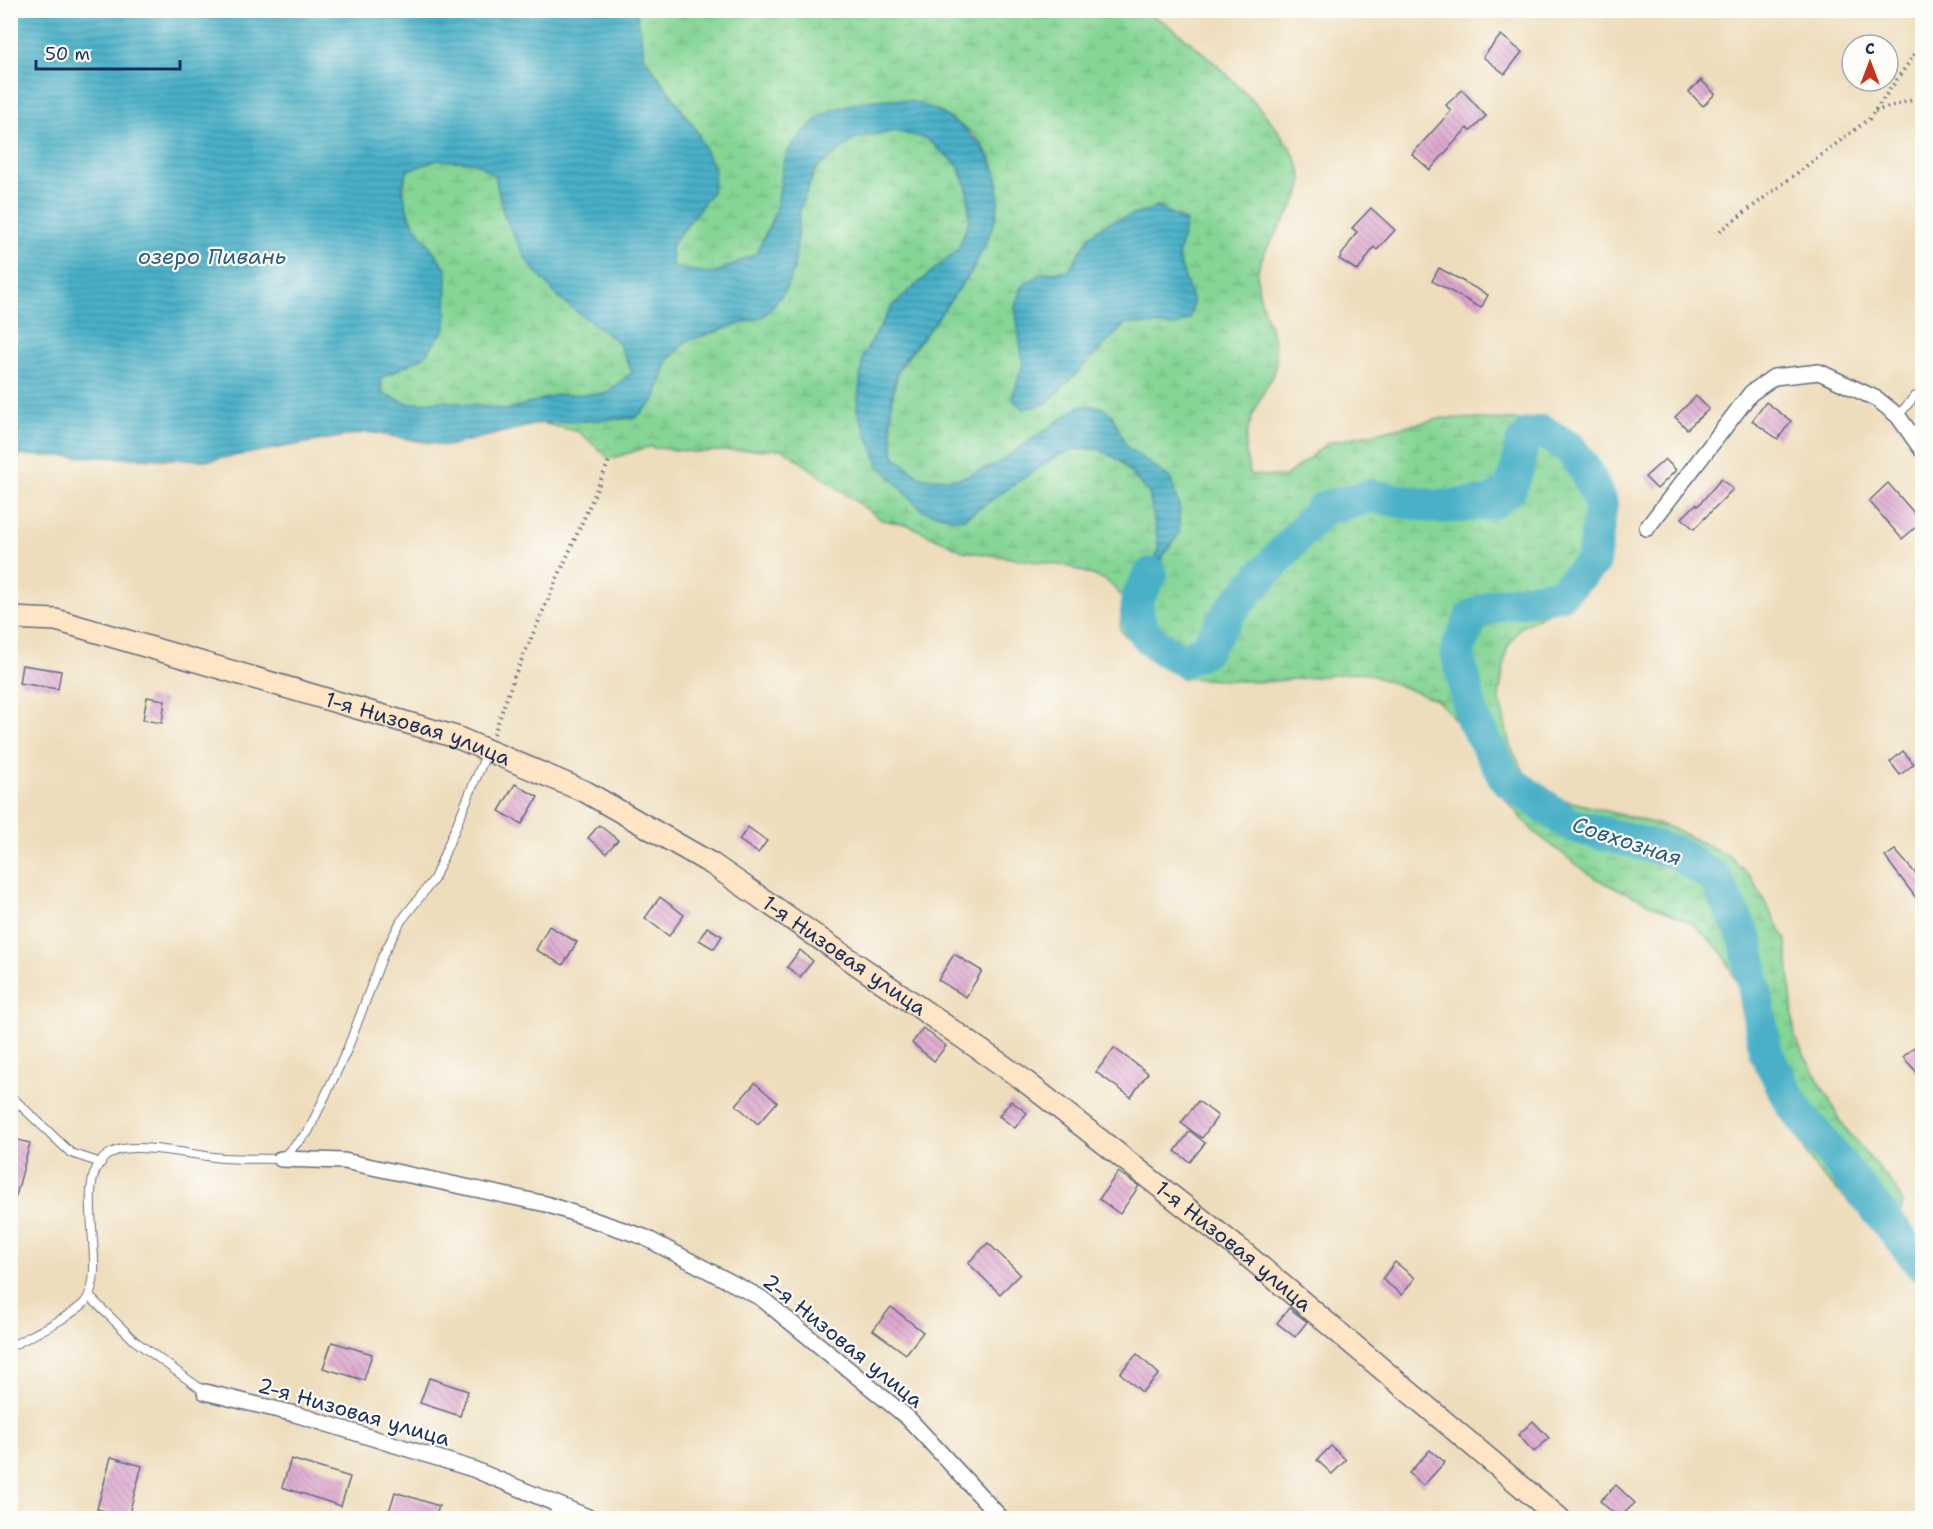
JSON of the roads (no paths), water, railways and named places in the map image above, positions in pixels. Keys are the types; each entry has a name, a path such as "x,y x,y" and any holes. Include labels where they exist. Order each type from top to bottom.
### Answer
{"street":[{"path":"1647,528 1751,393 1774,377 1819,372 1877,399 1898,416 1923,450"},
{"name":"1-я Низовая улица","path":"10,618 56,620 456,737 586,792 712,864 1022,1078 1243,1252 1558,1518"},
{"name":"2-я Низовая улица","path":"281,1159 344,1161 546,1204 644,1237 762,1298 908,1418 1001,1518"},
{"name":"2-я Низовая улица","path":"205,1392 295,1413 473,1469 554,1511 590,1518"}],"lane":[{"path":"1898,416 1914,397 1923,393"},
{"path":"10,1347 74,1311 89,1296 94,1280 91,1196 101,1162 113,1152 132,1150 281,1159 308,1132 347,1050 383,955 401,921 434,879 487,752"},
{"path":"10,1099 15,1100 71,1153 101,1162"},
{"path":"89,1296 135,1341 205,1392"}],"water":[{"name":"озеро Пивань","path":"11,10 636,11 645,58 696,130 715,171 712,192 671,246 672,267 713,274 756,254 774,214 784,163 789,150 810,126 829,111 866,101 895,99 923,105 937,111 952,120 980,144 995,170 999,197 994,224 982,252 947,306 898,371 891,424 894,456 921,478 958,479 995,465 1080,406 1099,406 1111,414 1127,447 1170,478 1179,506 1179,533 1151,574 1159,546 1149,493 1119,460 1099,449 1075,449 1053,458 965,518 954,519 922,510 879,465 857,409 863,356 892,306 958,249 970,219 967,186 957,164 925,138 896,131 856,138 815,169 800,209 794,269 785,291 764,316 687,341 668,360 654,401 635,418 541,423 447,446 368,432 211,460 11,455","holes":["438,160 475,162 495,176 504,216 527,261 561,300 618,342 632,372 605,394 557,395 507,410 444,401 409,404 382,393 381,378 425,356 446,327 447,270 408,215 402,186 408,170"]},
{"path":"1158,207 1186,222 1178,257 1193,302 1190,319 1176,326 1126,323 1046,404 1023,409 1012,399 1023,364 1015,306 1021,287 1040,274 1069,270 1090,236 1107,223"}],"waterway":[{"name":"Совхозная","path":"1151,574 1138,599 1139,620 1149,637 1165,650 1184,660 1205,650 1230,611 1323,508 1371,496 1439,507 1491,503 1510,489 1519,463 1521,445 1530,434 1543,432 1570,448 1587,473 1601,504 1593,562 1560,594 1496,605 1472,617 1457,650 1472,718 1506,779 1571,825 1677,853 1715,878 1746,940 1766,1053 1793,1106 1922,1265"}]}
